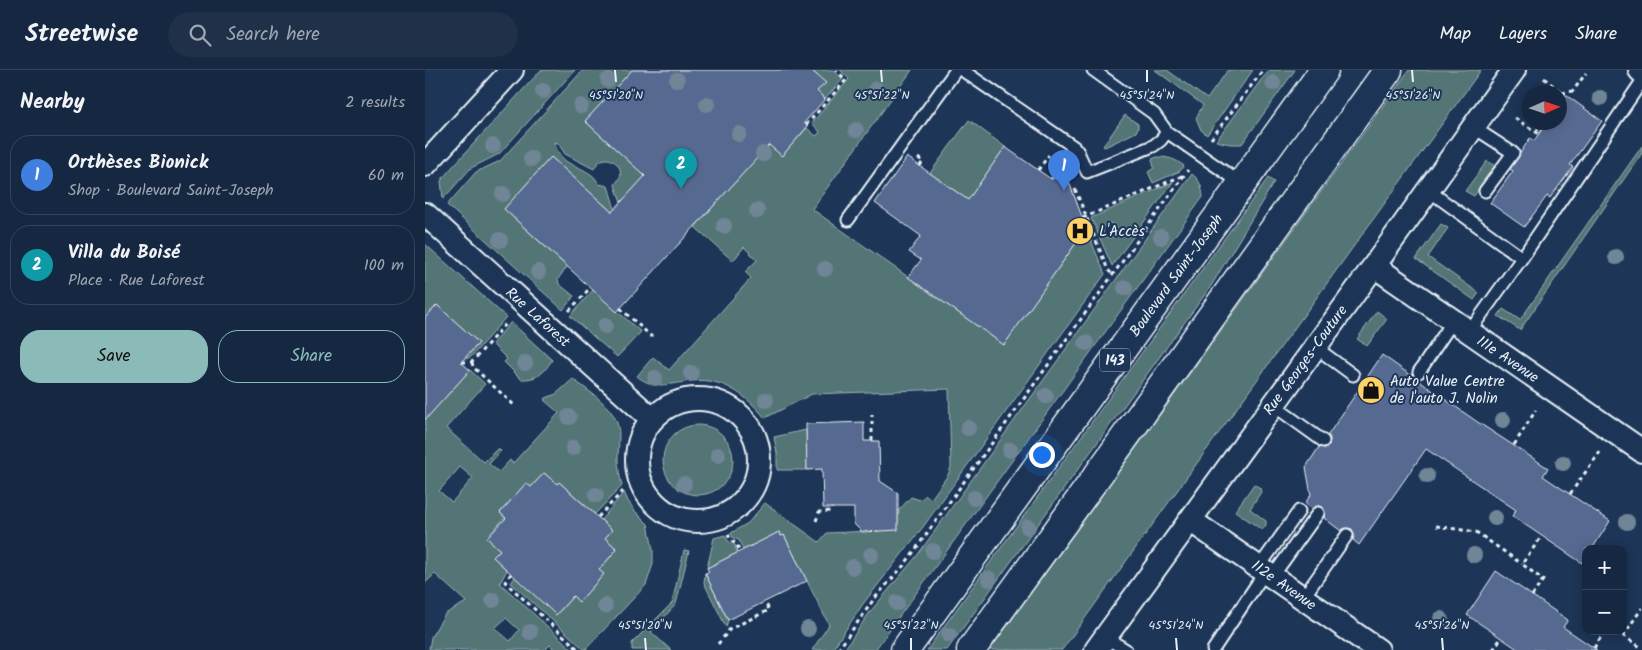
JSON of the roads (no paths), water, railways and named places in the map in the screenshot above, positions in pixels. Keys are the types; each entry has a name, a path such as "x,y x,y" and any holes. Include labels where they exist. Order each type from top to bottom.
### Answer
{"main road":[{"name":"Boulevard Saint-Joseph","path":"905,650 1325,70"},
{"path":"971,650 1387,70"}],"street":[{"path":"425,165 512,70"},
{"name":"Rue Georges-Couture","path":"1101,644 1514,70"},
{"name":"Rue Laforest","path":"425,214 652,419"},
{"name":"111e Avenue","path":"1374,266 1642,451"},
{"path":"687,399 708,399 727,405 744,418 755,435 760,455 758,476 750,495 736,509 718,519 698,522 678,518 661,509 647,494 641,483 637,456 641,436 652,419 668,406 687,399"},
{"name":"112e Avenue","path":"1190,520 1378,650"}],"lane":[{"path":"848,220 956,70"},
{"path":"962,70 1074,146 1087,172 1153,146 1167,132"},
{"path":"1093,70 1154,114 1167,132 1242,184"},
{"path":"1419,372 1522,258 1642,81"},
{"path":"1473,127 1513,153 1485,192"},
{"path":"1428,190 1522,258"},
{"path":"1315,347 1353,375"},
{"path":"1273,405 1323,441"},
{"path":"1213,650 1265,572 1299,511"},
{"path":"1265,572 1318,513"},
{"path":"1303,598 1347,535"},
{"path":"1101,644 1125,650"}],"place":[{"name":"Villa du Boisé","path":"681,189"},
{"name":"Orthèses Bionick","path":"1064,191"},
{"name":"L'Accès","path":"1080,231"},
{"name":"Auto Value Centre de l'auto J. Nolin","path":"1371,390"}]}
